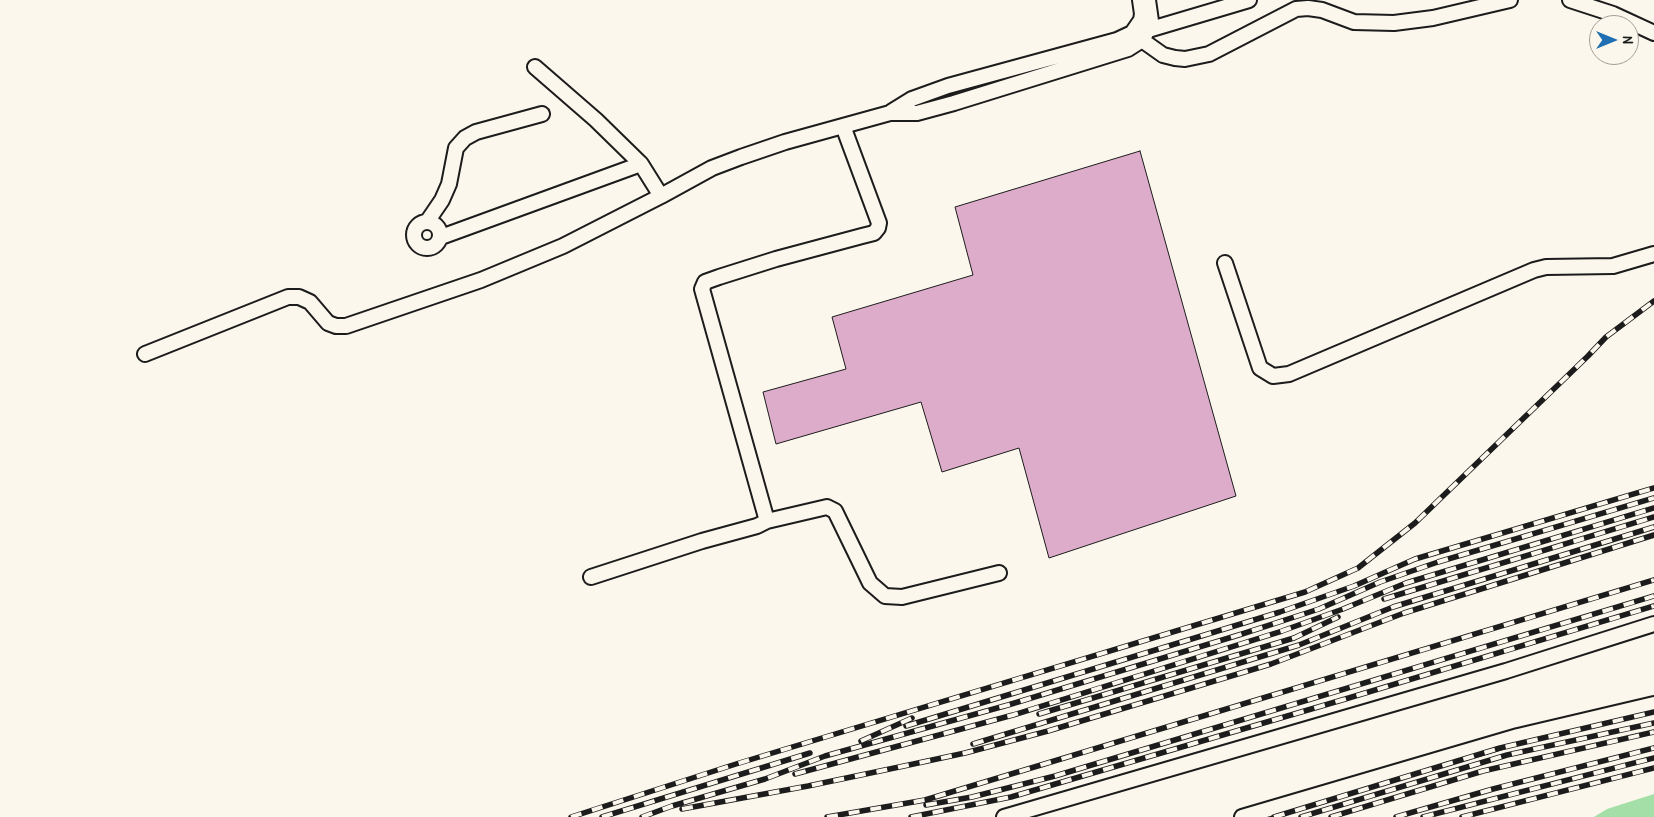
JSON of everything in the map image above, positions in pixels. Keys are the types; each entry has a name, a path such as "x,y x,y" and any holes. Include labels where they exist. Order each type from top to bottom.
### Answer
{"lane":[{"path":"1140,0 1142,14 1140,32"},
{"path":"1140,32 1151,21 1148,0"},
{"path":"145,354 288,297 299,297 310,302 328,323 336,326 346,326 481,280 563,246 712,168 785,142 890,113 912,98 948,86 1117,40 1249,0"},
{"path":"1140,32 1163,55 1185,59 1209,54 1295,4 1322,10 1354,22 1394,23 1433,18 1510,0"},
{"path":"1570,0 1613,14 1654,33"},
{"path":"534,67 596,120 641,164 661,196"},
{"path":"427,222 442,200 449,184 456,148 465,138 476,132 542,114"},
{"path":"768,521 702,289 705,282 718,277 862,236 874,232 878,228 879,223 843,126"},
{"path":"441,237 439,228 427,222 422,223 415,229 414,233 416,243 428,249 436,246 441,237 641,164"},
{"path":"1225,263 1260,368 1273,376 1290,374 1534,270 1546,267 1613,266 1654,254"},
{"path":"591,577 768,521 827,507 835,511 870,583 885,596 902,596 999,573"},
{"path":"1004,817 1506,671 1654,624"},
{"path":"1242,817 1518,736 1654,704"}],"green space":[{"path":"1654,794 1654,817 1594,817 1607,809"}],"building":[{"path":"1140,151 1236,496 1049,558 1019,448 942,472 921,402 776,444 763,392 846,369 832,317 973,275 955,207"}],"railway":[{"path":"571,817 736,764 1305,592 1358,568 1415,523 1606,337 1654,301"},
{"path":"906,726 1280,612 1354,586 1415,559 1654,488"},
{"path":"642,817 672,806 765,779 825,756 1008,705 1242,634 1319,609 1380,582 1438,562 1654,498"},
{"path":"795,774 1013,715 1282,631 1343,609 1406,583 1654,508"},
{"path":"1384,599 1654,517"},
{"path":"973,744 1299,645 1393,607 1654,527"},
{"path":"682,809 808,786 965,753 1048,731 1271,664 1404,613 1654,535"},
{"path":"827,817 925,800 1654,580"},
{"path":"926,805 972,797 1055,776 1654,596"},
{"path":"911,817 1011,797 1654,606"},
{"path":"1039,714 1294,638 1338,617"},
{"path":"1274,817 1500,748 1654,712"},
{"path":"861,741 912,718"},
{"path":"1301,817 1507,755 1654,723"},
{"path":"1331,817 1483,771 1654,732"},
{"path":"1396,817 1493,789 1654,748"},
{"path":"602,817 810,753"},
{"path":"1423,817 1654,758"},
{"path":"1462,817 1654,768"}]}
